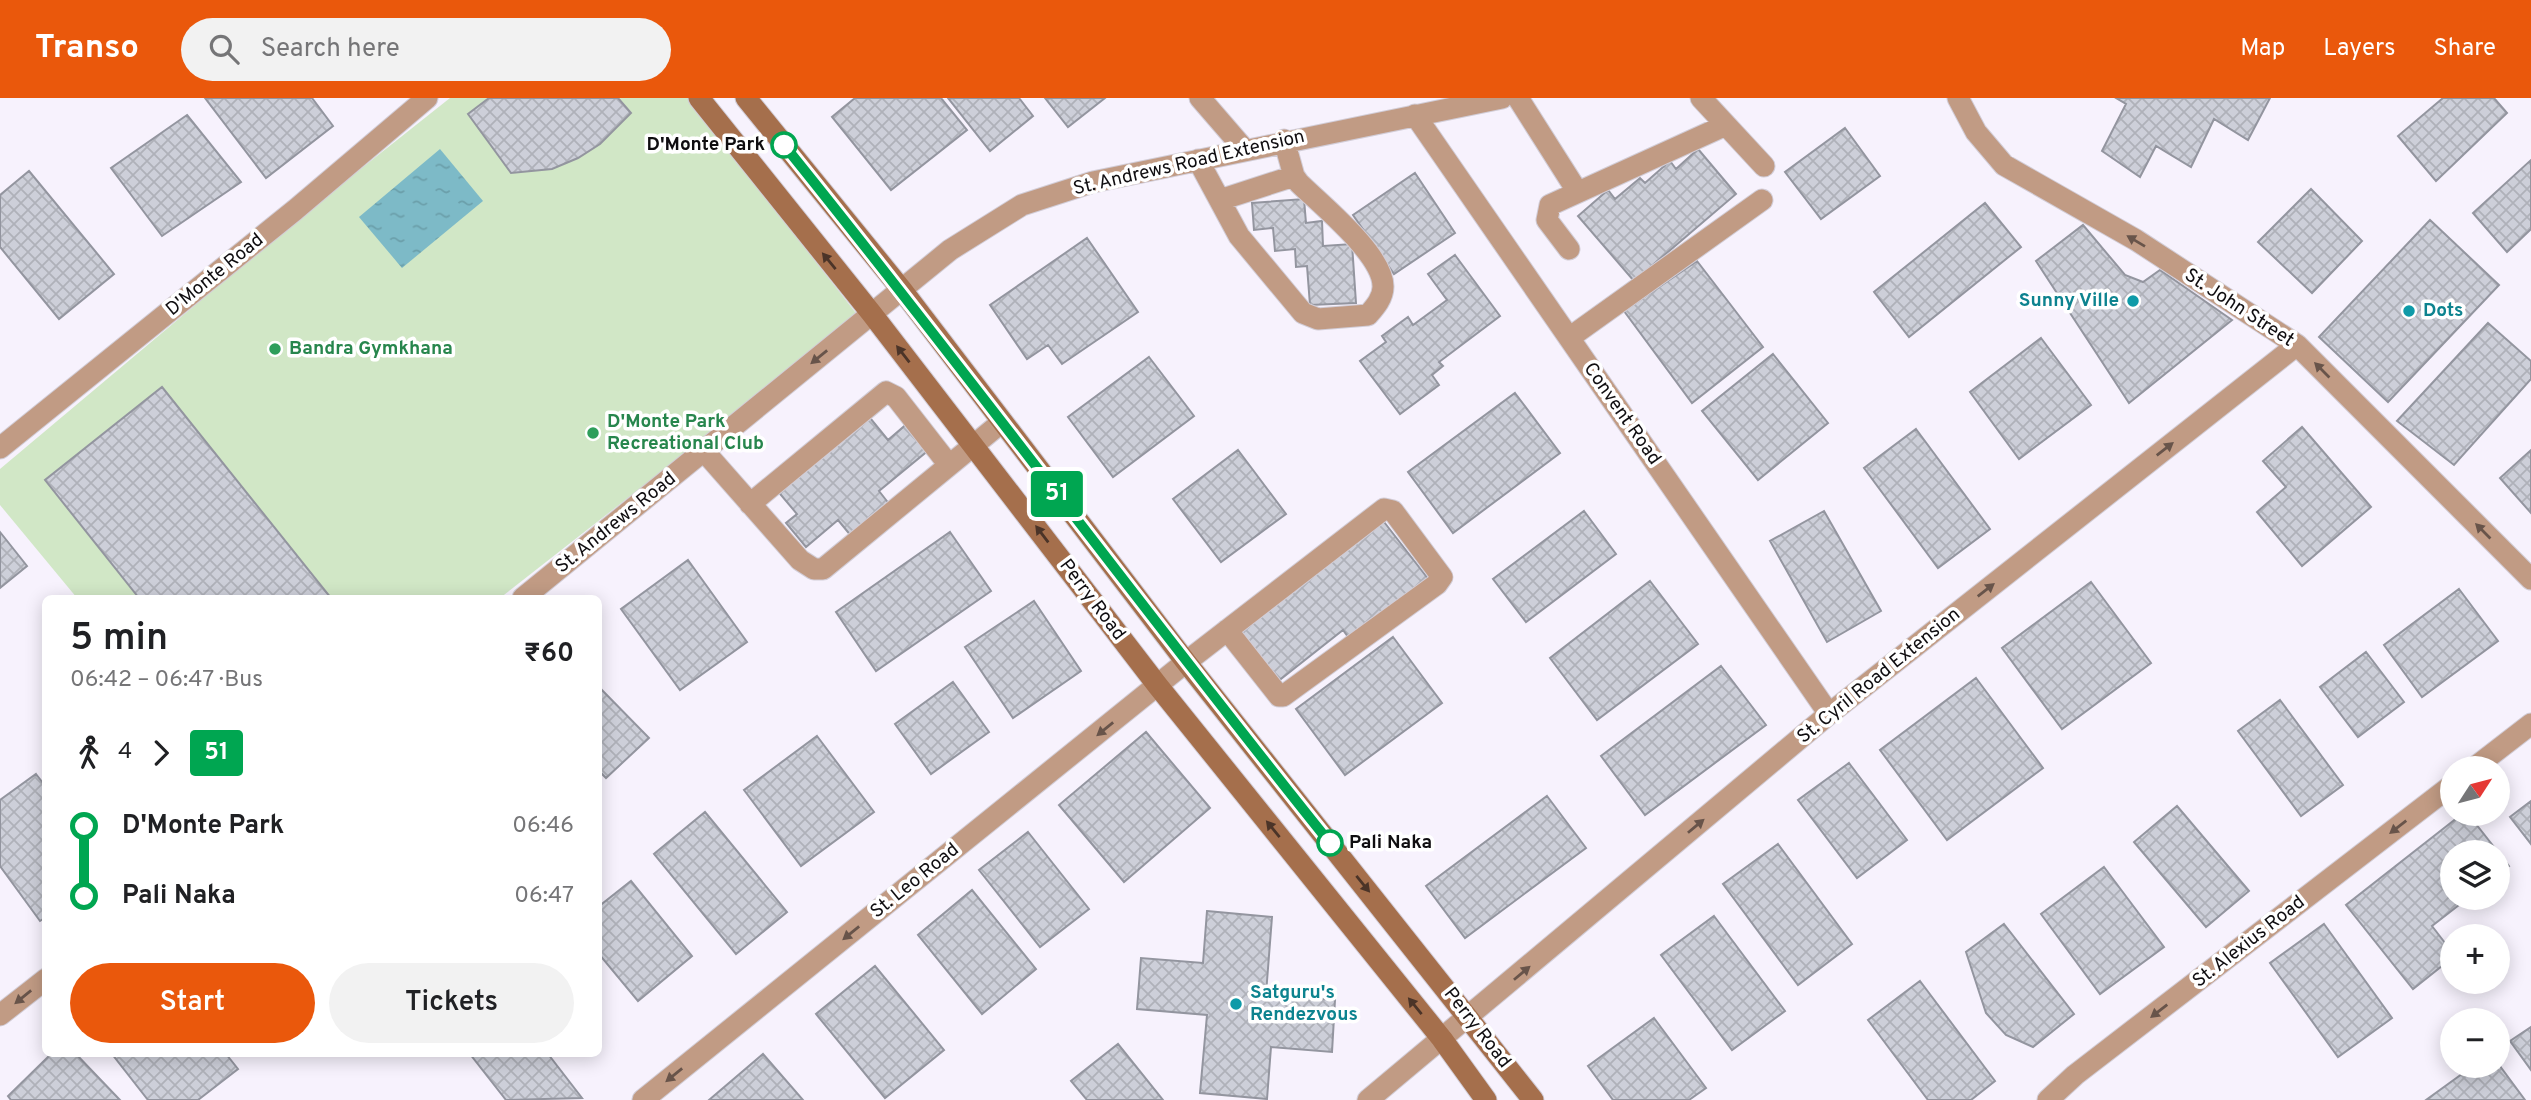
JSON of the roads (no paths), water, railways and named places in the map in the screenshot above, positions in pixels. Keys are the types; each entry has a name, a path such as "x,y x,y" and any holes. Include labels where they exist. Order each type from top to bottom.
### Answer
{"main road":[{"name":"Perry Road","path":"699,98 872,314 1158,686 1442,1039 1486,1100"},
{"name":"Perry Road","path":"746,98 902,290 1186,662 1533,1100"}],"street":[{"name":"D'Monte Road","path":"0,448 295,210 427,98"},
{"name":"St. Andrews Road Extension","path":"872,314 950,250 1022,205 1093,182 1284,140 1503,98"},
{"path":"1518,98 1577,191"},
{"path":"1701,98 1763,166"},
{"name":"St. John Street","path":"1958,98 1976,132 2004,165 2136,240 2297,345 2531,579"},
{"path":"1207,100 1245,150"},
{"name":"Convent Road","path":"1415,115 1829,714"},
{"path":"1569,249 1547,220 1546,212 1550,205 1726,125"},
{"path":"1198,160 1239,236 1309,318 1368,315 1381,297 1381,271 1367,250 1294,176 1284,140"},
{"path":"1220,200 1294,176"},
{"path":"1569,338 1762,200"},
{"name":"St. Andrews Road","path":"527,595 872,314"},
{"name":"St. Cyril Road Extension","path":"1368,1100 1829,714 2297,345"},
{"path":"750,504 886,393 896,397 949,465"},
{"path":"704,451 800,559 814,569 823,569 1002,422"},
{"name":"St. Leo Road","path":"643,1100 1186,662 1227,630 1387,508 1442,577 1437,584 1283,696 1279,696 1227,630"},
{"path":"2490,756 2531,724"},
{"name":"St. Alexius Road","path":"2048,1100 2075,1075 2440,794"},
{"path":"0,1015 42,982"}],"water":[{"path":"440,149 483,201 402,268 359,217"}],"place":[{"name":"D'Monte Park","path":"784,145"},
{"name":"Sunny Ville","path":"2133,301"},
{"name":"Dots","path":"2409,311"},
{"name":"Bandra Gymkhana","path":"275,349"},
{"name":"D'Monte Park Recreational Club","path":"593,433"},
{"name":"Pali Naka","path":"1330,843"},
{"name":"Satguru's Rendezvous","path":"1236,1004"}]}
